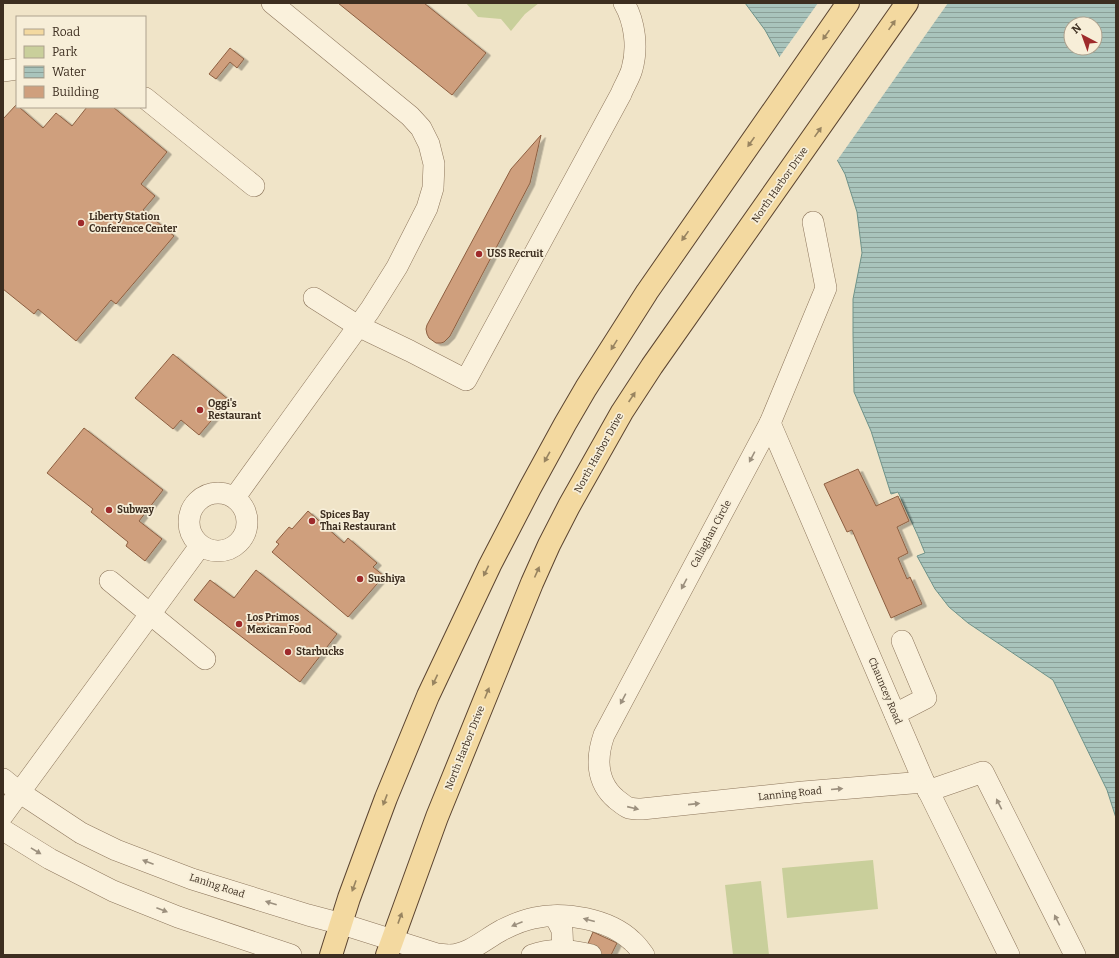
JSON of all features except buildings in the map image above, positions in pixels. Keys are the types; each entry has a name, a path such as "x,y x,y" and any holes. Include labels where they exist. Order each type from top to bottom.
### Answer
{"main road":[{"path":"331,955 349,898 367,849 430,690 490,565 544,462 586,388 647,292 848,3"},
{"name":"North Harbor Drive","path":"389,947 456,770 513,627 549,545 569,506 622,412 685,319 907,3"}],"street":[{"path":"235,497 370,310 397,267 427,208 433,188 434,164 429,144 421,128 410,116 272,3"},
{"path":"314,298 358,326 466,380 617,101 632,70 636,47 628,10 624,3"},
{"path":"3,71 16,69"},
{"path":"146,99 254,186"},
{"name":"Callaghan Circle","path":"655,808 642,810 629,808 607,790 603,784 600,772 600,746 604,735 770,423 826,288 813,222"},
{"name":"Chauncey Road","path":"770,423 926,786 1009,955"},
{"path":"215,493 225,493 235,497 242,504 248,521 246,531 242,539 236,546 218,552 208,550 200,546 193,538 189,529 189,519 192,509 197,501 206,495 215,493"},
{"path":"3,815 200,546"},
{"path":"110,581 205,658"},
{"path":"895,714 926,698 902,641"},
{"name":"Lanning Road","path":"655,808 803,792 926,786 983,772 1074,955"},
{"name":"Laning Road","path":"3,779 19,792 81,833 116,850 192,879 342,924 389,947 449,955 457,954 472,949 500,931 517,923 533,918 564,916 588,919 622,932 633,941 644,955"},
{"path":"3,830 50,859 113,891 178,917 291,955"},
{"path":"555,916 562,930 563,953"},
{"path":"535,955 550,951 563,953 575,951 591,955"}],"green space":[{"path":"466,3 539,3 525,14 511,31 501,19 478,17"},
{"path":"873,860 878,909 787,918 782,868"},
{"path":"761,881 769,955 733,955 725,885"}],"water":[{"path":"745,3 1116,3 1116,818 1107,790 1053,680 968,623 949,607 935,589 917,556 925,553 898,492 891,494 871,431 854,392 853,299 862,253 857,212 845,174 765,30"}],"pier":[{"path":"818,3 948,3 836,162 778,59"}],"place":[{"name":"Liberty Station Conference Center","path":"81,223"},
{"name":"USS Recruit","path":"479,254"},
{"name":"Oggi's Restaurant","path":"200,410"},
{"name":"Subway","path":"109,510"},
{"name":"Spices Bay Thai Restaurant","path":"312,521"},
{"name":"Sushiya","path":"360,579"},
{"name":"Los Primos Mexican Food","path":"239,624"},
{"name":"Starbucks","path":"288,652"}]}
